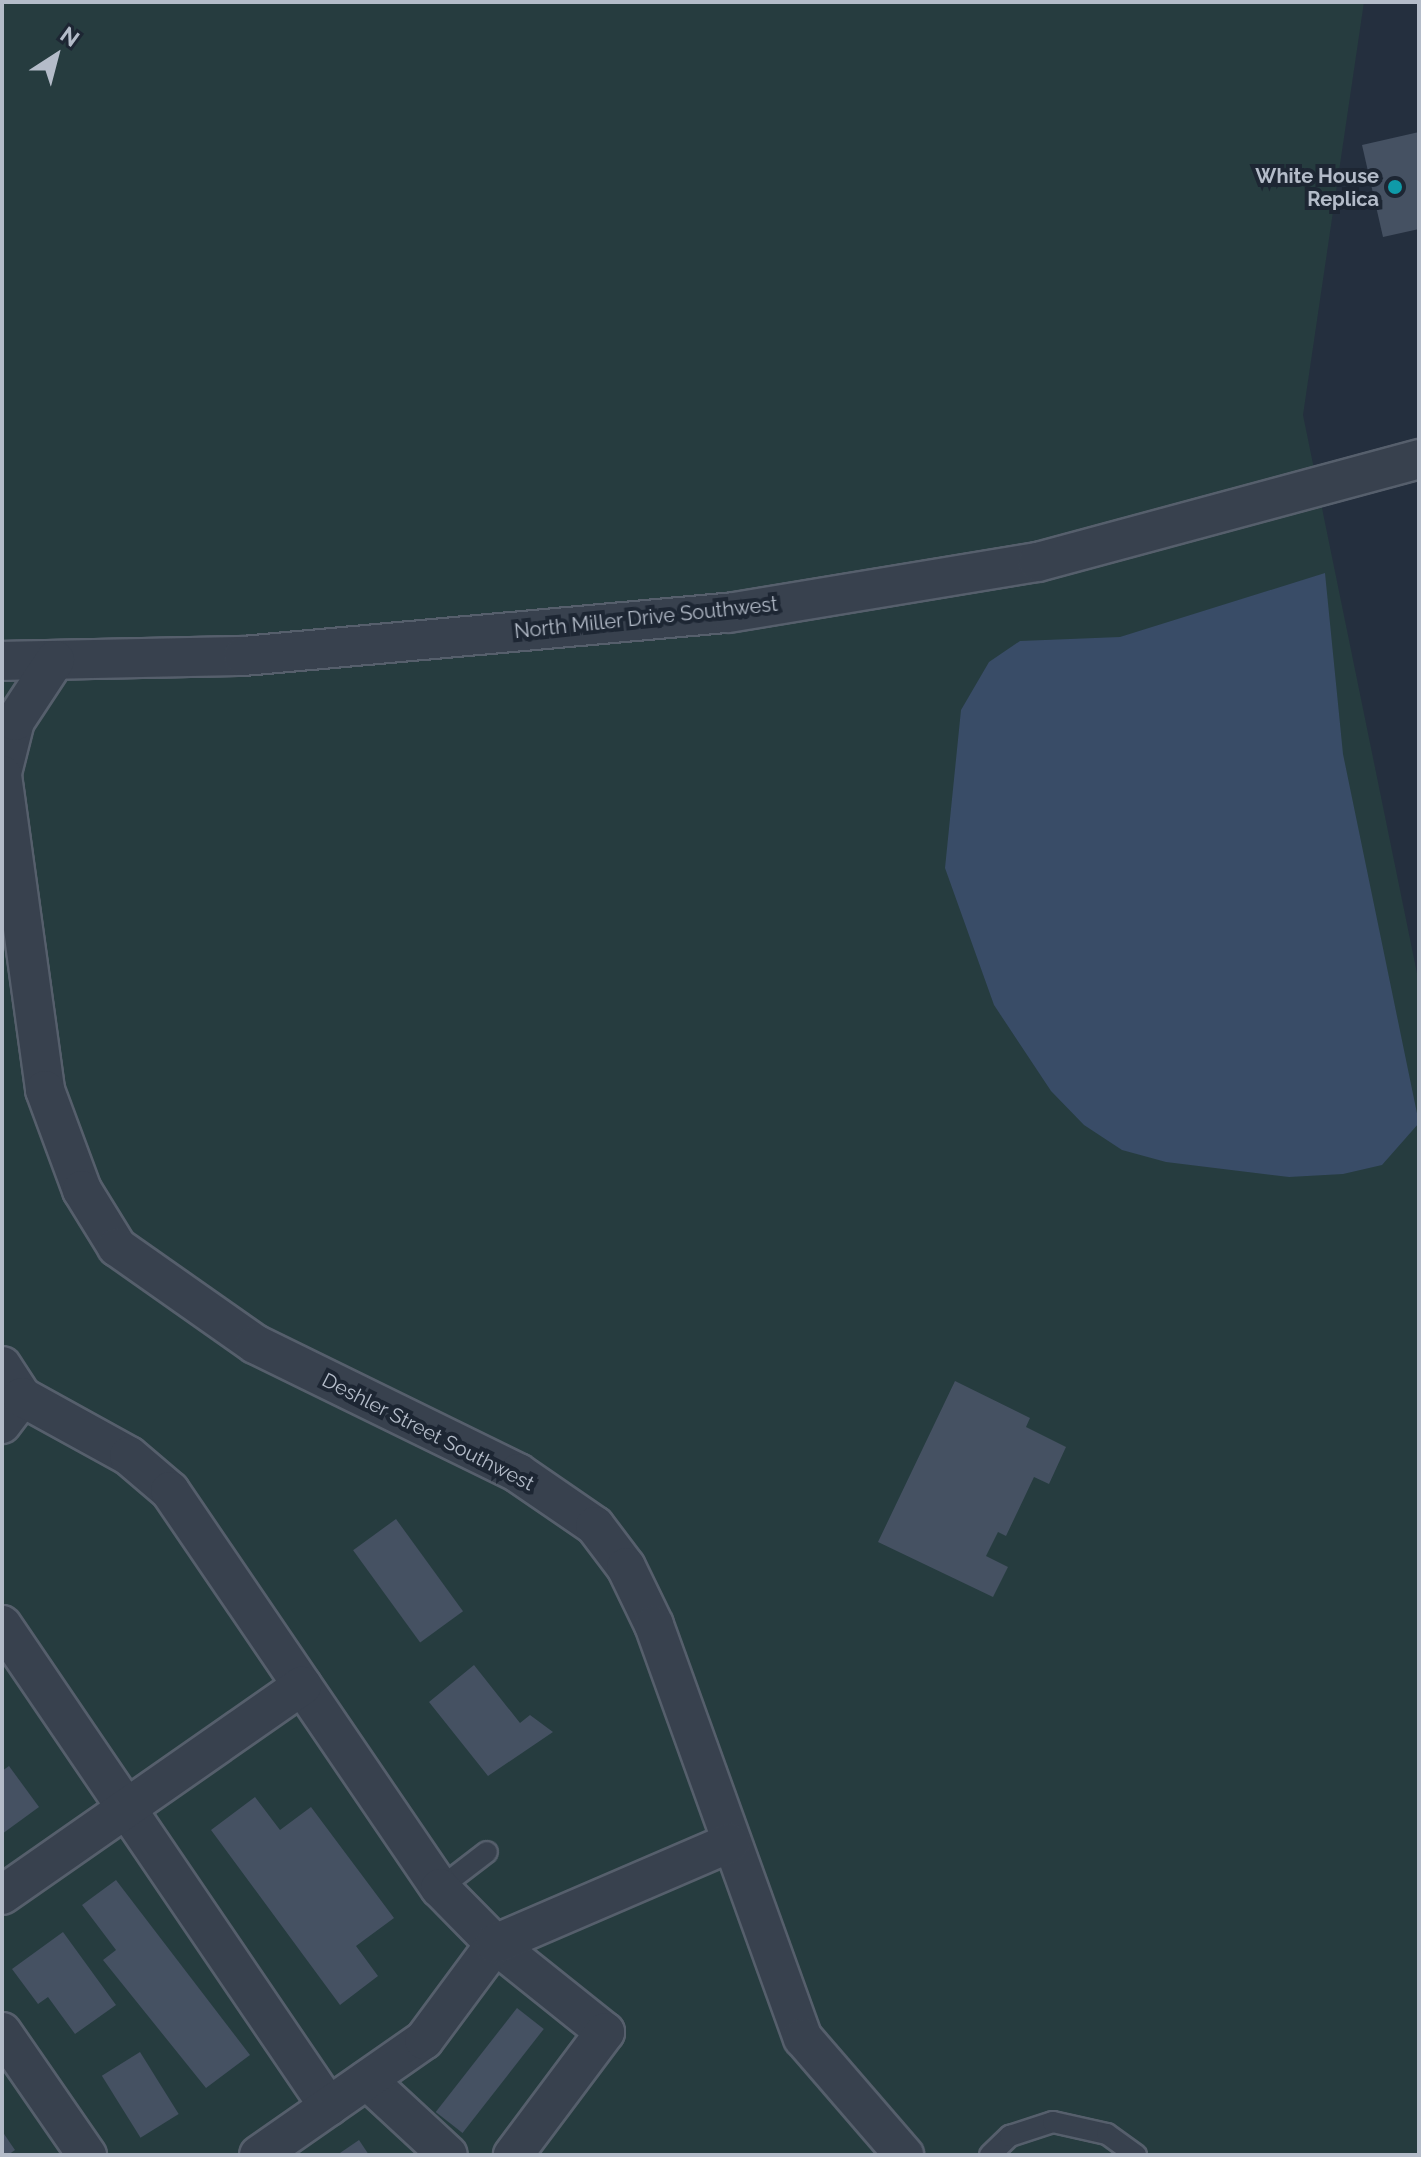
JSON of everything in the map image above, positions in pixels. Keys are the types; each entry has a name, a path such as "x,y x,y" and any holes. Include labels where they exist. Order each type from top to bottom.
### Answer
{"street":[{"name":"North Miller Drive Southwest","path":"2,661 243,656 729,613 1038,562 1419,459"},
{"name":"Deshler Street Southwest","path":"55,660 15,721 2,774 12,922 45,1090 82,1190 117,1247 255,1344 518,1473 595,1526 626,1567 654,1625 730,1843 803,2038 904,2155"},
{"path":"9,1396 129,1456 170,1491 440,1888 495,1944 605,2032 513,2155"},
{"path":"2,1625 123,1811 329,2107"},
{"path":"2,1895 302,1686"},
{"path":"259,2155 424,2040 495,1944 730,1843"},
{"path":"2,2032 87,2155"},
{"path":"367,2080 448,2155"}],"lane":[{"path":"440,1888 487,1852"},
{"path":"990,2155 1010,2136 1053,2122 1107,2134 1136,2155"}],"green space":[{"path":"2,2 1364,2 1303,415 1419,983 1419,2155 2,2155"}],"water":[{"path":"1325,573 1343,754 1419,1123 1382,1165 1343,1174 1289,1177 1166,1162 1122,1150 1084,1125 1051,1091 994,1005 945,868 961,710 989,662 1020,641 1120,637"}],"building":[{"name":"White House Replica","path":"1419,132 1419,229 1383,237 1362,145"},
{"path":"955,1381 1030,1418 1026,1427 1066,1447 1049,1484 1034,1477 1006,1536 998,1532 986,1556 1008,1567 993,1597 878,1542"},
{"path":"396,1519 463,1611 420,1642 353,1550"},
{"path":"474,1665 520,1723 530,1715 553,1732 488,1776 429,1702"},
{"path":"9,1766 39,1807 2,1834 2,1771"},
{"path":"255,1797 280,1830 311,1807 394,1918 356,1946 378,1976 340,2005 211,1830"},
{"path":"116,1880 250,2055 206,2088 103,1960 116,1950 82,1905"},
{"path":"63,1932 116,2005 75,2034 48,1997 38,2004 12,1969"},
{"path":"517,2008 544,2029 463,2133 436,2112"},
{"path":"140,2052 179,2114 141,2138 102,2076"},
{"path":"2,2131 15,2150 8,2155 2,2155"},
{"path":"359,2140 369,2155 337,2155"}],"place":[{"name":"White House Replica","path":"1395,187"}]}
